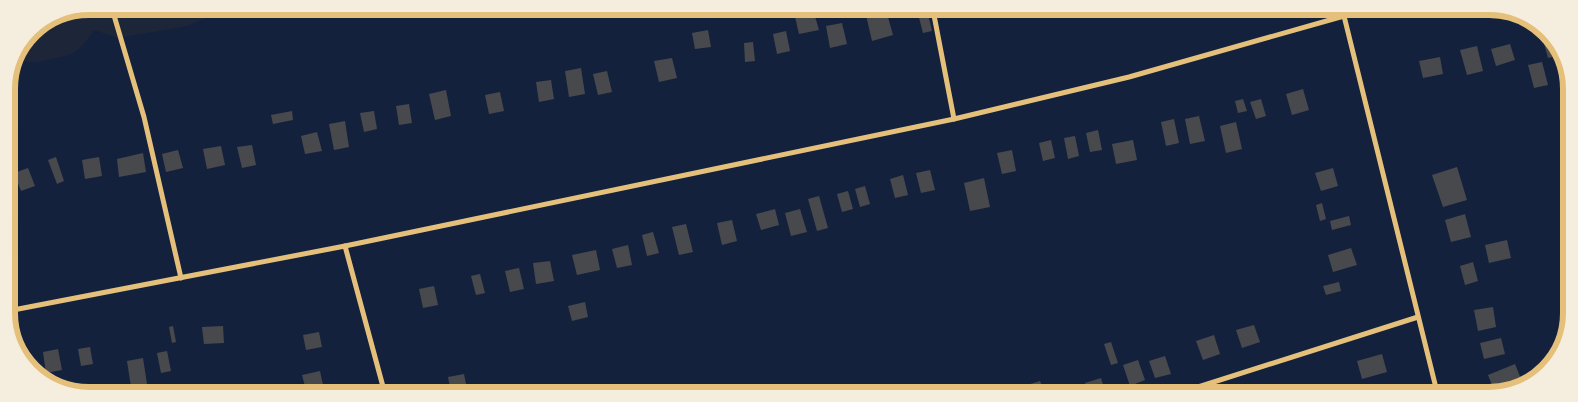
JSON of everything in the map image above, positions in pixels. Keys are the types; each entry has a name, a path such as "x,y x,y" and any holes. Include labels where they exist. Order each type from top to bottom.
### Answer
{"street":[{"path":"114,15 144,117 181,278"},
{"path":"934,15 954,119"},
{"path":"15,310 345,246 954,119 1129,76 1344,16 1436,387"},
{"path":"345,246 383,387"},
{"path":"1198,387 1418,317"}],"shaded area":[{"path":"214,15 187,26 118,38 94,30 77,51 39,62 22,61 30,44 40,33 52,25 75,16"}],"building":[{"path":"815,15 819,30 799,34 795,17"},
{"path":"866,15 887,15 893,35 872,41"},
{"path":"918,15 928,15 932,31 923,33"},
{"path":"842,23 847,44 830,48 826,26"},
{"path":"708,30 711,47 695,49 692,33"},
{"path":"786,31 790,51 777,54 773,34"},
{"path":"1543,39 1555,56 1548,58"},
{"path":"753,42 755,61 745,62 744,43"},
{"path":"1510,44 1515,60 1496,66 1491,49"},
{"path":"1477,46 1483,71 1467,75 1460,50"},
{"path":"1440,57 1443,74 1423,78 1419,61"},
{"path":"672,58 677,78 659,82 654,61"},
{"path":"1542,62 1548,85 1534,88 1528,65"},
{"path":"581,68 585,94 569,97 565,71"},
{"path":"607,71 612,92 598,95 593,74"},
{"path":"551,80 554,99 539,102 536,82"},
{"path":"1303,89 1309,110 1292,115 1286,94"},
{"path":"446,90 451,116 435,120 429,94"},
{"path":"500,92 504,111 489,114 485,95"},
{"path":"1243,99 1247,111 1238,113 1235,101"},
{"path":"1261,99 1266,116 1256,119 1250,102"},
{"path":"409,104 412,123 399,125 396,106"},
{"path":"292,111 293,120 273,124 271,115"},
{"path":"374,111 377,129 364,132 360,113"},
{"path":"1199,116 1205,141 1190,144 1185,119"},
{"path":"1174,119 1179,143 1166,146 1161,122"},
{"path":"345,121 349,147 334,150 329,124"},
{"path":"1236,122 1242,149 1226,153 1220,126"},
{"path":"1098,130 1102,150 1090,152 1086,133"},
{"path":"317,132 322,151 305,154 301,136"},
{"path":"1075,136 1079,156 1068,159 1064,138"},
{"path":"1051,140 1055,158 1043,161 1039,143"},
{"path":"1133,140 1137,160 1116,164 1112,144"},
{"path":"252,145 256,165 242,168 237,147"},
{"path":"221,146 225,165 207,169 203,149"},
{"path":"178,150 183,168 166,172 162,154"},
{"path":"1012,150 1016,171 1002,174 997,153"},
{"path":"143,153 146,172 119,177 117,159"},
{"path":"56,157 64,181 57,184 48,160"},
{"path":"99,157 102,176 85,179 82,160"},
{"path":"1457,167 1467,200 1443,207 1432,175"},
{"path":"28,168 35,186 21,191 15,173"},
{"path":"1333,168 1338,186 1321,191 1315,173"},
{"path":"930,170 935,190 921,193 916,173"},
{"path":"903,175 908,195 895,198 890,179"},
{"path":"984,178 990,207 970,211 964,183"},
{"path":"865,186 870,204 860,207 855,189"},
{"path":"848,191 853,209 842,212 837,194"},
{"path":"819,196 828,228 817,231 808,199"},
{"path":"1322,203 1326,219 1320,221 1316,205"},
{"path":"775,209 779,225 761,230 756,214"},
{"path":"800,209 807,232 791,236 785,213"},
{"path":"1465,214 1471,237 1451,242 1445,220"},
{"path":"1349,216 1351,225 1332,230 1330,221"},
{"path":"732,220 737,241 722,245 717,223"},
{"path":"686,224 693,252 679,255 672,227"},
{"path":"653,232 659,253 647,256 642,235"},
{"path":"1507,240 1511,258 1489,263 1485,245"},
{"path":"628,245 632,265 617,268 612,249"},
{"path":"1351,248 1357,265 1333,272 1328,255"},
{"path":"596,250 600,270 577,275 572,255"},
{"path":"550,261 554,281 536,284 533,263"},
{"path":"1473,262 1478,281 1465,285 1460,266"},
{"path":"519,268 524,289 510,292 505,271"},
{"path":"480,274 485,293 476,295 471,276"},
{"path":"1339,282 1341,291 1326,295 1323,286"},
{"path":"434,286 438,305 423,308 419,289"},
{"path":"585,302 588,317 572,321 568,306"},
{"path":"1493,307 1496,327 1478,331 1474,310"},
{"path":"1254,325 1260,342 1242,348 1236,330"},
{"path":"173,326 176,342 172,343 169,327"},
{"path":"223,326 224,343 204,344 202,327"},
{"path":"319,332 322,347 306,350 303,335"},
{"path":"1214,335 1220,354 1203,360 1196,341"},
{"path":"1501,338 1505,354 1484,359 1480,343"},
{"path":"1111,342 1118,363 1111,365 1104,344"},
{"path":"90,347 93,364 81,366 78,349"},
{"path":"58,349 62,370 46,373 43,352"},
{"path":"167,351 171,371 161,373 157,353"},
{"path":"1382,354 1387,372 1362,379 1357,361"},
{"path":"1165,356 1171,374 1155,378 1149,361"},
{"path":"143,358 147,384 131,387 127,361"},
{"path":"1138,360 1145,380 1130,386 1123,365"},
{"path":"1515,364 1521,379 1503,386 1493,387 1488,375"},
{"path":"320,371 323,385 305,387 302,375"},
{"path":"464,374 467,387 450,387 448,377"},
{"path":"1101,378 1104,387 1086,387 1085,383"},
{"path":"1040,381 1043,387 1028,387 1027,385"}]}
